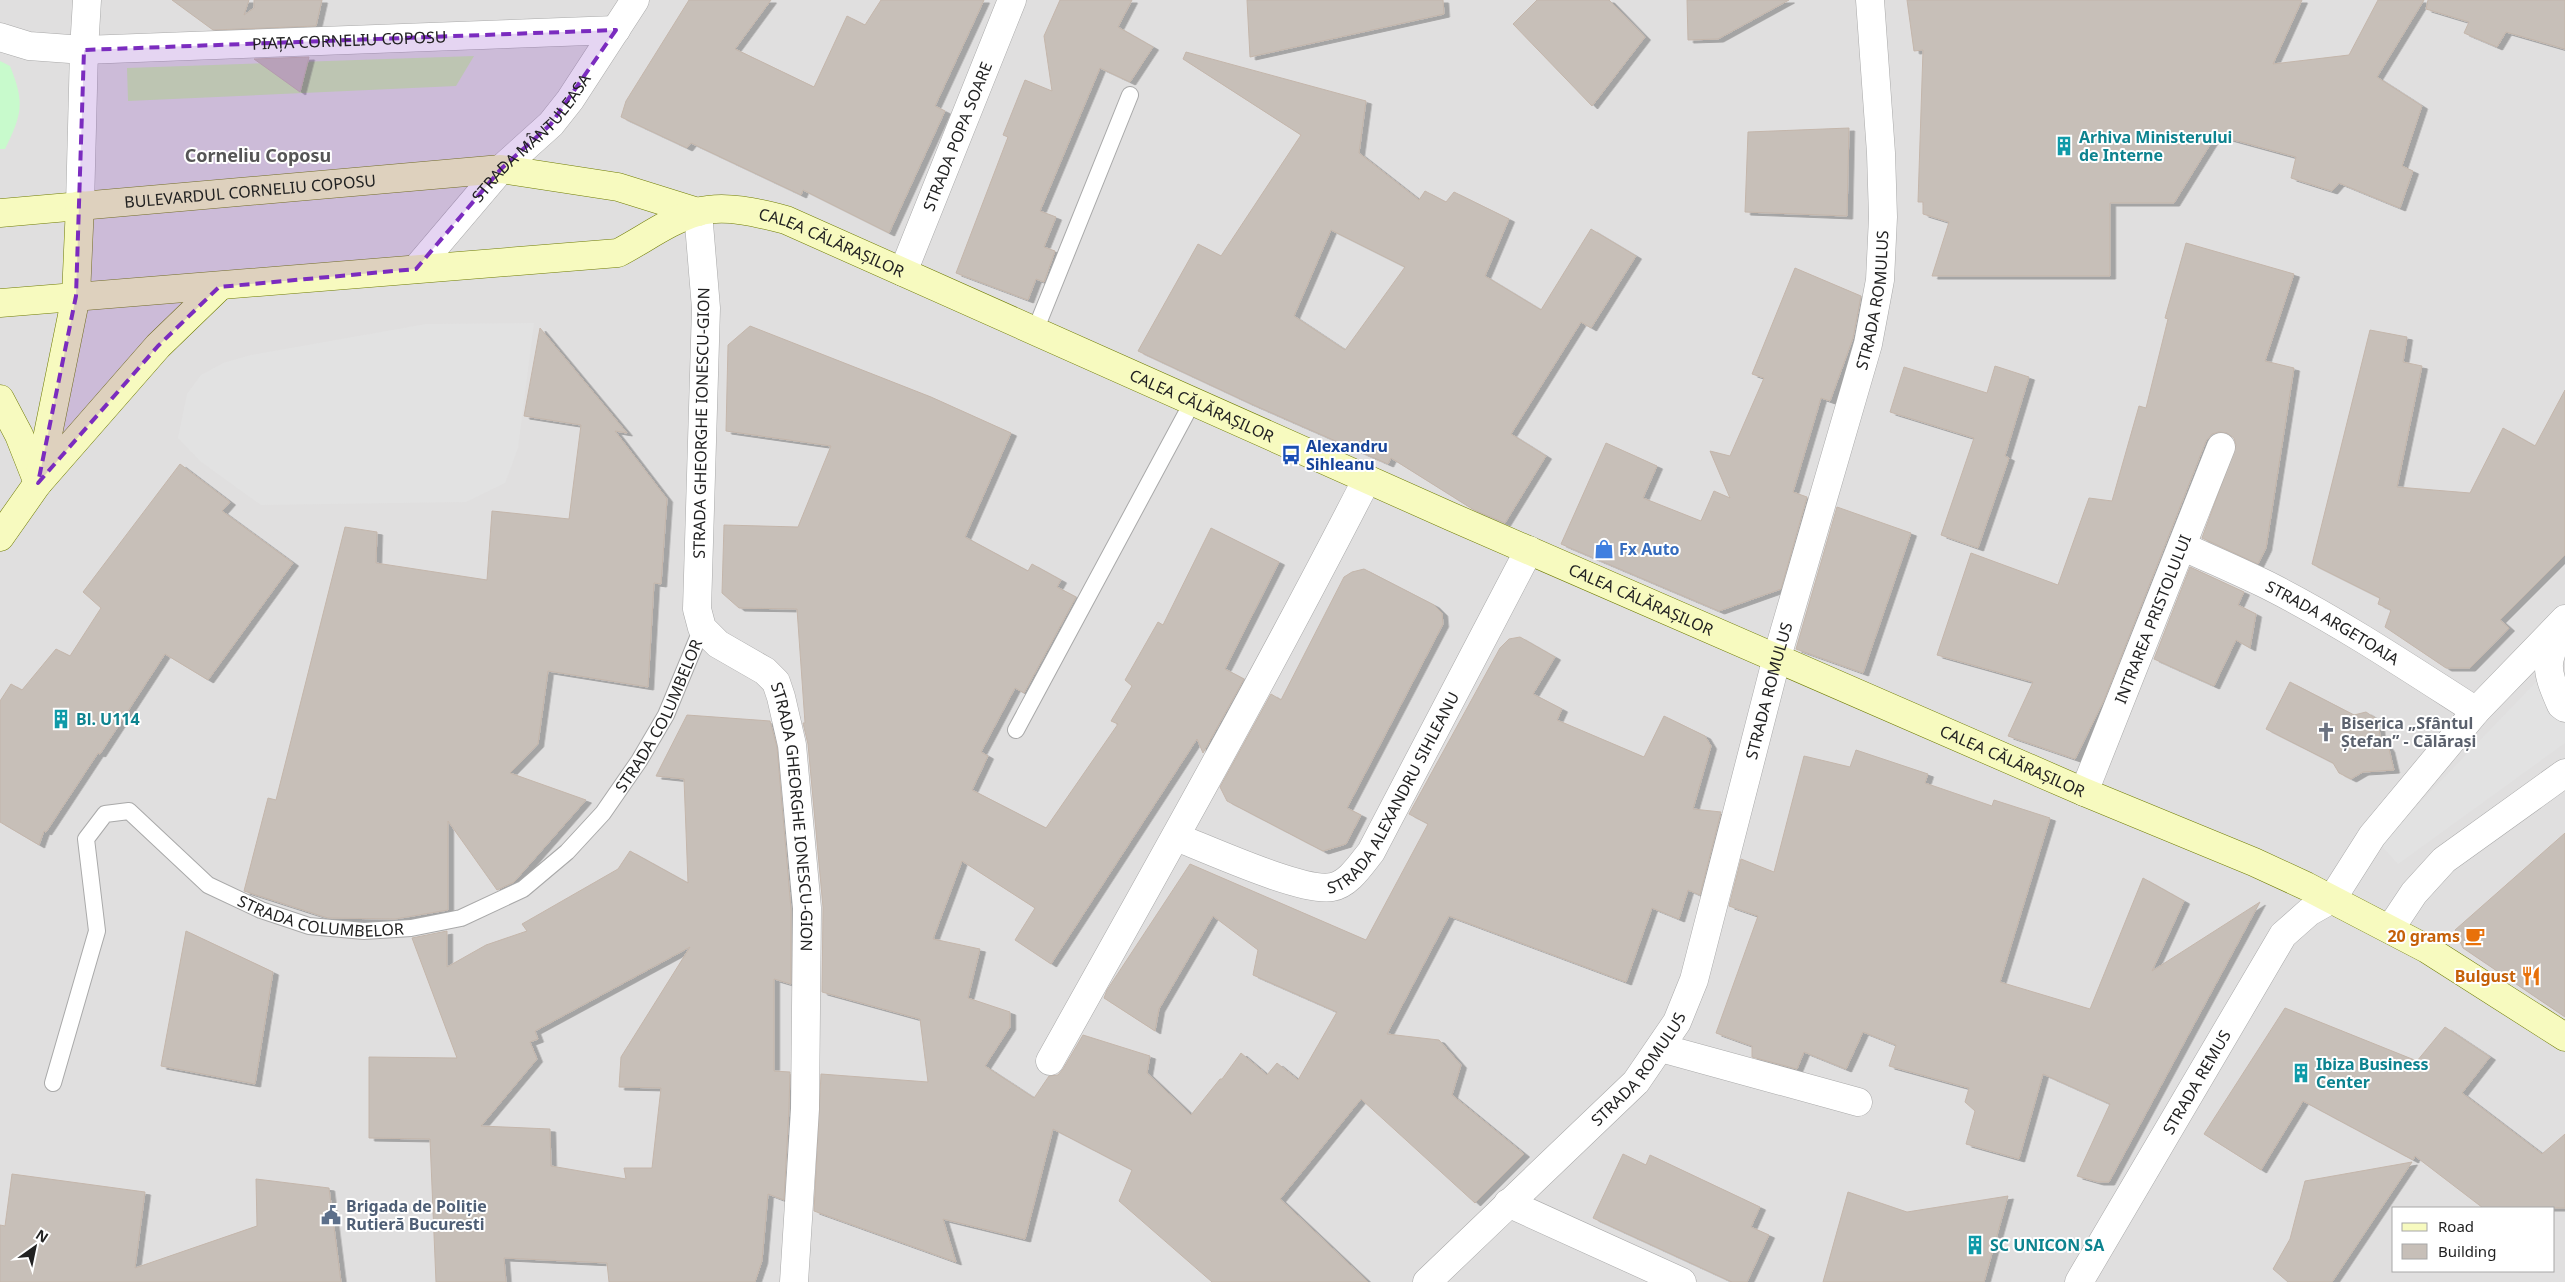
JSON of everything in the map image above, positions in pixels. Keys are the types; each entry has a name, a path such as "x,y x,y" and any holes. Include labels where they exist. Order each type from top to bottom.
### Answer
{"main road":[{"name":"CALEA CĂLĂRAȘILOR","path":"501,170 618,187 698,212"},
{"name":"BULEVARDUL CORNELIU COPOSU","path":"0,213 501,170"},
{"path":"38,483 76,296 80,205"},
{"name":"CALEA CĂLĂRAȘILOR","path":"416,269 618,254 698,212 720,210 754,212 786,220 1529,550 2084,792 2254,862 2427,949 2565,1037"},
{"path":"0,303 219,287 416,269"},
{"path":"0,537 38,483 158,346 219,287"},
{"path":"0,399 19,434 38,483"}],"street":[{"path":"80,205 87,0"},
{"name":"STRADA MÂNTULEASA","path":"416,269 501,170 551,124 570,100 635,0"},
{"name":"STRADA POPA SOARE","path":"904,272 1012,0"},
{"name":"STRADA ROMULUS","path":"1427,1282 1636,1082 1677,1022 1694,980 1777,657 1868,344 1880,280 1883,217 1881,153 1870,0"},
{"name":"PIAȚA CORNELIU COPOSU","path":"0,37 29,46 84,50 616,30"},
{"name":"STRADA GHEORGHE IONESCU-GION","path":"698,212 706,308 697,609 702,628 718,644 765,671 776,682 792,746 807,908 805,1109 794,1282"},
{"name":"INTRAREA PRISTOLULUI","path":"2084,792 2221,447"},
{"path":"1050,1061 1176,837 1325,562 1367,479"},
{"name":"STRADA ARGETOAIA","path":"2182,546 2273,588 2326,617 2374,645 2476,711"},
{"name":"STRADA ALEXANDRU SIHLEANU","path":"1176,837 1304,886 1333,887 1348,880 1371,852 1529,550"},
{"path":"2332,900 2372,836 2476,711 2565,619"},
{"path":"2565,623 2550,651 2548,677 2565,708"},
{"path":"2390,929 2414,893 2444,860 2565,773"},
{"name":"STRADA REMUS","path":"2080,1282 2283,935 2309,912 2332,900"},
{"path":"1661,1048 1858,1102"},
{"path":"1508,1203 1682,1282"}],"lane":[{"path":"1036,331 1130,94"},
{"path":"1016,730 1192,401"},
{"name":"STRADA COLUMBELOR","path":"53,1083 97,931 86,839 105,814 129,812 208,884 261,910 309,926 364,930 411,928 461,918 522,889 568,852 603,813 639,761 666,715 702,628"}],"highlighted area":[{"path":"616,30 551,124 501,169 416,269 219,287 158,346 38,483 76,296 84,50"}],"shaded area":[{"path":"0,0 2565,0 2565,1282 0,1282"},
{"path":"534,323 518,448 505,483 466,502 261,505 200,461 178,438 187,394 201,375 223,363 251,355 426,324"},
{"path":"2539,679 2565,714 2565,743 2398,864 2380,844"}],"green space":[{"path":"474,56 456,86 128,101 127,68"},
{"path":"0,61 10,66 18,90 20,108 5,149 0,149"}],"building":[{"path":"172,0 249,0 244,15 254,8 254,0 322,0 316,26 213,30"},
{"path":"689,0 771,0 735,49 814,87 847,16 865,25 881,0 984,0 935,106 945,111 889,233 803,190 801,195 691,143 687,148 621,117 626,101"},
{"path":"1060,0 1132,0 1118,27 1153,47 1130,82 1100,68 1040,211 1056,217 1044,247 1055,251 1044,282 1036,279 1028,300 956,273 1008,137 1003,135 1025,80 1052,91 1044,36"},
{"path":"1247,0 1443,0 1444,14 1250,57"},
{"path":"1537,0 1609,0 1645,37 1592,106 1513,24"},
{"path":"1687,0 1789,0 1718,39 1688,40"},
{"path":"1907,0 2302,0 2273,64 2349,55 2378,0 2424,0 2377,77 2422,106 2402,166 2413,171 2400,208 2339,183 2332,191 2291,178 2296,157 2216,135 2174,203 2110,203 2110,276 1932,276 1949,222 1923,214 1923,202 1918,202 1923,50 1914,51"},
{"path":"2428,0 2565,0 2565,49 2506,32 2497,47 2464,33 2469,22 2426,9"},
{"path":"1186,52 1366,101 1359,153 1419,200 1425,191 1446,202 1454,192 1509,219 1485,276 1541,310 1591,229 1636,256 1591,328 1581,322 1511,434 1546,456 1505,523 1474,510 1391,458 1388,464 1247,402 1138,351 1198,244 1221,256 1301,135 1183,59","holes":["1331,230 1405,267 1345,350 1294,316"]},
{"path":"309,57 300,92 254,59"},
{"path":"1849,128 1847,216 1745,212 1748,132"},
{"path":"2186,243 2294,274 2265,361 2294,368 2266,548 2258,564 2202,538 2236,445 2234,438 2227,433 2219,432 2212,434 2206,441 2104,700 2075,759 2008,736 2033,682 1937,655 1971,553 2058,585 2089,498 2112,501 2139,406 2146,408 2168,319 2165,318"},
{"path":"1795,268 1861,296 1853,338 1830,401 1821,398 1793,492 1807,497 1781,589 1719,611 1561,544 1606,443 1657,466 1643,498 1701,521 1714,491 1730,498 1710,451 1730,456 1764,378 1752,374"},
{"path":"750,326 931,397 1011,433 965,537 1028,571 1032,564 1061,580 1057,587 1076,597 1024,693 1015,688 981,752 988,756 972,790 1046,828 1118,724 1111,721 1132,686 1125,680 1158,622 1163,625 1211,528 1279,562 1225,669 1244,679 1203,753 1197,739 1051,964 1015,940 1035,908 962,861 933,939 980,949 968,998 1010,1012 1010,1027 985,1066 1034,1098 1049,1076 1058,1075 1063,1069 1083,1035 1150,1056 1147,1073 1191,1115 1220,1079 1222,1079 1241,1053 1267,1075 1277,1063 1298,1080 1337,1012 1253,975 1258,950 1213,916 1159,1009 1155,1031 1104,998 1107,990 1190,864 1366,940 1428,824 1409,814 1500,648 1509,639 1520,637 1555,657 1533,694 1562,709 1557,720 1644,757 1664,716 1705,736 1711,746 1693,809 1721,812 1700,895 1688,890 1679,919 1652,908 1626,982 1449,916 1387,1034 1439,1040 1461,1065 1452,1095 1524,1154 1475,1203 1361,1099 1280,1199 1368,1282 1212,1282 1119,1201 1132,1170 1053,1129 1025,1239 943,1219 956,1262 814,1211 821,1074 928,1082 920,1019 822,992 823,907 808,744 803,723 805,723 797,609 739,608 722,593 724,525 798,527 831,446 726,431 728,345"},
{"path":"540,328 627,433 615,431 667,499 661,584 654,583 648,687 548,671 538,744 510,773 586,800 514,882 497,890 448,821 448,910 395,919 328,918 244,891 268,798 276,800 345,527 377,532 376,563 487,580 492,511 569,519 581,425 524,416"},
{"path":"2370,330 2407,337 2403,362 2422,366 2397,487 2470,493 2503,428 2535,446 2565,390 2565,555 2500,620 2509,628 2470,668 2446,668 2385,627 2391,610 2378,604 2380,598 2312,564"},
{"path":"1995,366 2029,377 2005,456 2009,458 1978,548 1941,535 1974,438 1890,412 1904,367 1987,393"},
{"path":"180,464 230,502 222,511 293,563 208,680 165,654 100,754 98,753 46,832 44,831 39,845 0,822 0,701 11,684 22,690 56,649 70,656 101,608 83,592"},
{"path":"1837,507 1911,533 1863,673 1796,649"},
{"path":"2190,567 2244,592 2238,605 2256,614 2250,648 2236,640 2214,686 2154,659"},
{"path":"1364,569 1434,605 1442,613 1443,624 1347,808 1361,815 1346,844 1323,851 1227,801 1220,787 1271,694 1281,700 1344,577 1352,572"},
{"name":"Biserica „Sfântul Ștefan” - Călărași","path":"2290,682 2354,715 2366,712 2378,720 2380,736 2389,749 2394,770 2363,772 2351,779 2339,773 2333,763 2266,729"},
{"path":"687,715 770,721 777,747 791,909 791,984 774,979 774,1071 790,1072 784,1200 768,1194 762,1261 755,1282 609,1282 607,1263 504,1258 506,1282 436,1282 430,1139 369,1138 369,1057 457,1058 412,938 447,931 447,967 486,945 527,931 522,924 618,869 630,851 688,883 684,779 656,776","holes":["690,947 621,1057 619,1087 661,1088 652,1168 624,1168 626,1179 551,1166 550,1129 481,1126 537,1059 530,1042 538,1039 535,1031"]},
{"path":"1856,750 1928,774 1925,783 1992,806 1994,800 2050,818 2000,982 2090,1009 2143,878 2184,901 2152,971 2260,902 2109,1182 2098,1182 2077,1176 2110,1104 2043,1074 2019,1159 1966,1144 1975,1111 1965,1102 1969,1088 1889,1066 1896,1045 1863,1032 1846,1069 1804,1052 1797,1069 1752,1057 1752,1046 1716,1033 1758,916 1729,906 1741,859 1774,872 1804,756 1850,767"},
{"path":"2565,833 2565,1017 2463,948 2455,930"},
{"path":"186,931 273,972 255,1084 161,1066"},
{"path":"2285,1008 2417,1061 2445,1027 2490,1057 2462,1093 2542,1154 2565,1134 2565,1208 2482,1207 2415,1156 2413,1160 2303,1101 2261,1170 2204,1134"},
{"path":"1623,1154 1646,1165 1650,1155 1760,1207 1751,1227 1769,1235 1747,1282 1732,1282 1593,1218"},
{"path":"2412,1162 2332,1282 2288,1282 2273,1269 2290,1239 2305,1181"},
{"path":"12,1174 145,1192 135,1268 257,1226 256,1179 329,1188 341,1282 0,1282 0,1225 5,1226"},
{"path":"1848,1192 1907,1212 2008,1196 1984,1282 1823,1282"}],"place":[{"name":"Arhiva Ministerului de Interne","path":"2064,146"},
{"name":"Alexandru Sihleanu","path":"1291,455"},
{"name":"Fx Auto","path":"1604,549"},
{"name":"Bl. U114","path":"61,719"},
{"name":"Biserica „Sfântul Ștefan” - Călărași","path":"2326,732"},
{"name":"20 grams","path":"2475,936"},
{"name":"Bulgust","path":"2531,976"},
{"name":"Ibiza Business Center","path":"2301,1073"},
{"name":"Brigada de Poliție Rutieră Bucuresti","path":"331,1215"},
{"name":"SC UNICON SA","path":"1975,1245"}],"district":[{"name":"Corneliu Coposu","path":"258,156"}]}
